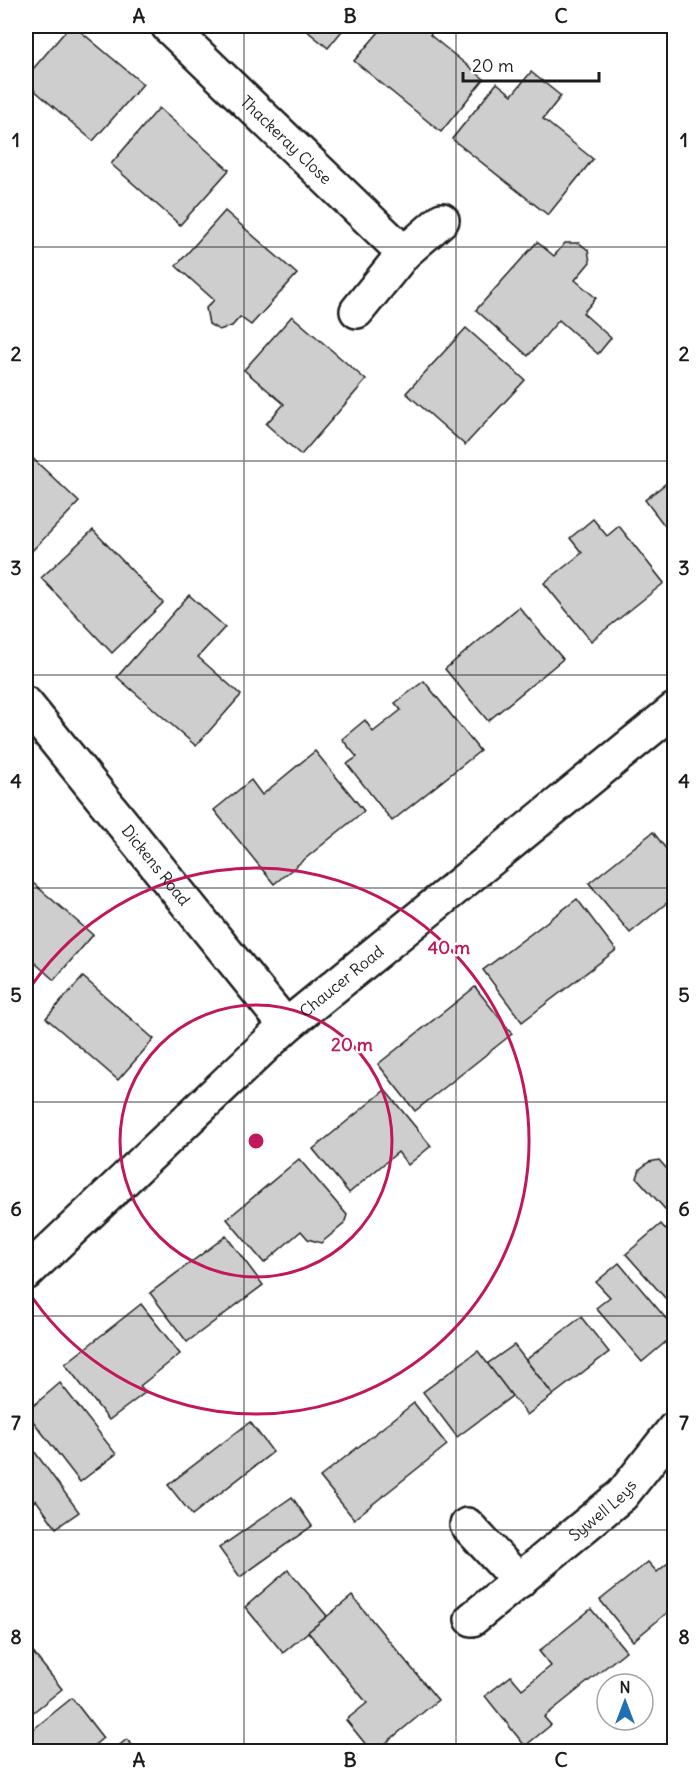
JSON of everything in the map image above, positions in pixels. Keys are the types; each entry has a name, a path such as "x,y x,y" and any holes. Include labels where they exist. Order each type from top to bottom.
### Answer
{"street":[{"name":"Thackeray Close","path":"168,26 404,253"},
{"path":"357,311 404,253 442,220"},
{"name":"Dickens Road","path":"26,704 286,1026"},
{"name":"Chaucer Road","path":"26,1273 286,1026 675,710"},
{"name":"Sywell Leys","path":"472,1619 622,1495 675,1429"},
{"path":"467,1525 519,1581"}],"building":[{"path":"70,26 74,26 143,84 93,141 26,83 26,77"},
{"path":"301,26 346,26 328,48"},
{"path":"384,26 437,26 430,35 484,79 441,132 354,61"},
{"path":"531,72 561,96 543,119 593,159 548,215 452,139 497,83 512,95"},
{"path":"159,108 229,170 180,225 111,164"},
{"path":"225,211 297,274 251,325 240,317 232,326 219,330 209,324 206,308 214,300 176,266"},
{"path":"537,242 554,256 565,243 579,243 588,250 590,262 575,280 596,298 583,313 611,338 598,354 559,320 528,356 476,310"},
{"path":"292,316 366,380 301,455 266,424 284,404 244,370"},
{"path":"466,328 525,380 465,445 406,393"},
{"path":"26,452 79,502 30,553 26,549"},
{"path":"674,477 674,538 645,500"},
{"path":"593,519 607,536 619,526 664,583 591,641 544,583 582,553 570,538"},
{"path":"93,530 163,603 112,653 41,578"},
{"path":"189,595 225,627 198,657 241,695 196,746 117,677"},
{"path":"519,607 563,659 488,721 445,669"},
{"path":"424,681 480,751 392,821 347,764 357,757 342,739 365,720 373,732 401,710 395,703"},
{"path":"315,751 364,811 274,884 214,810 251,780 262,795"},
{"path":"653,832 674,859 674,897 630,933 589,883"},
{"path":"26,877 93,935 54,980 26,955"},
{"path":"577,899 616,950 522,1022 483,970"},
{"path":"83,977 154,1039 118,1080 46,1018"},
{"path":"475,987 512,1034 415,1111 378,1064"},
{"path":"385,1090 431,1146 408,1165 398,1152 349,1193 313,1149"},
{"path":"299,1159 347,1215 344,1224 321,1243 308,1239 301,1231 264,1263 227,1219"},
{"path":"659,1160 674,1177 674,1219 637,1178 640,1169 649,1162"},
{"path":"661,1224 674,1239 674,1308 626,1254"},
{"path":"226,1236 263,1285 187,1342 150,1293"},
{"path":"619,1263 674,1328 674,1335 642,1362 596,1308 610,1297 596,1282"},
{"path":"141,1304 180,1354 140,1386 146,1392 109,1420 65,1364"},
{"path":"581,1317 609,1352 553,1395 526,1360"},
{"path":"514,1345 553,1395 527,1415 487,1364"},
{"path":"478,1351 512,1396 457,1437 423,1392"},
{"path":"60,1383 116,1454 80,1482 26,1412"},
{"path":"414,1403 447,1445 354,1519 320,1477"},
{"path":"250,1422 273,1452 192,1515 168,1485"},
{"path":"26,1440 79,1512 56,1528 36,1500 26,1508"},
{"path":"292,1497 312,1526 240,1577 219,1548"},
{"path":"674,1558 674,1607 633,1641 600,1600 648,1562 657,1572"},
{"path":"288,1570 327,1616 283,1653 245,1607"},
{"path":"352,1596 438,1700 375,1752 372,1752 346,1720 367,1703 308,1632"},
{"path":"591,1609 626,1651 600,1672 595,1672 595,1676 544,1717 551,1725 525,1746 485,1696 511,1676 522,1689 551,1666 539,1651"},
{"path":"31,1650 62,1689 26,1718 26,1654"},
{"path":"72,1698 103,1738 86,1752 26,1752 26,1735"},
{"path":"127,1739 138,1752 111,1752"}]}
